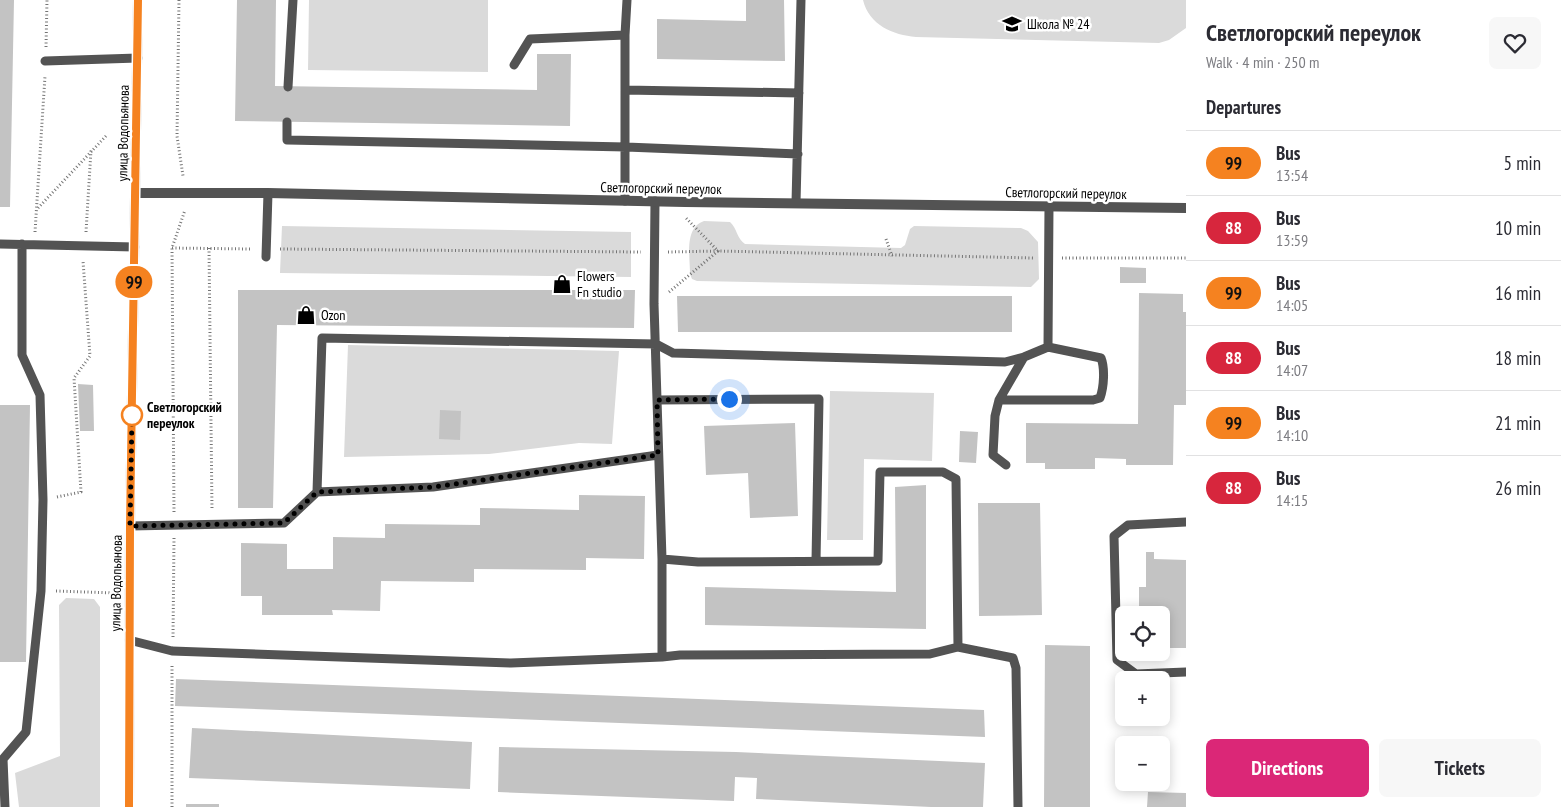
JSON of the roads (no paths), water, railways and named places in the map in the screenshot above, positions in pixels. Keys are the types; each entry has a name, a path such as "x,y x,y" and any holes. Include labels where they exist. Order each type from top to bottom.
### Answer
{"street":[{"name":"улица Водопьянова","path":"129,807 130,526 138,0"},
{"name":"Светлогорский переулок","path":"135,194 268,193 655,202 1186,208"}],"lane":[{"path":"288,87 292,0"},
{"path":"624,201 627,0"},
{"path":"796,203 801,0"},
{"path":"514,65 530,39 625,35"},
{"path":"45,61 138,58"},
{"path":"625,90 799,92"},
{"path":"287,122 287,140 626,147 798,154"},
{"path":"266,253 268,193"},
{"path":"655,202 654,304 662,559 662,657"},
{"path":"1048,347 1049,206"},
{"path":"0,244 135,247"},
{"path":"5,807 2,759 26,732 41,591 43,500 40,395 22,355 22,244"},
{"path":"317,492 322,338 656,344 673,353 1005,362 1024,357 1048,347 1101,358 1103,363 1100,398 1093,400 999,400"},
{"path":"1006,465 993,455 995,416 999,400 1024,357"},
{"path":"657,400 819,399 816,561"},
{"path":"130,526 284,523 317,492 433,487 658,455"},
{"path":"662,559 698,562 878,561 880,472 943,472 956,480 958,647"},
{"path":"1186,522 1128,525 1114,536 1117,660 1136,674 1186,672"},
{"path":"129,640 172,651 511,663 662,657 930,654 958,647 1013,658 1016,668 1018,807"}],"place":[{"name":"Школа № 24","path":"1012,24"},
{"name":"Flowers Fn studio","path":"562,284"},
{"name":"Ozon","path":"306,315"},
{"name":"Светлогорский переулок","path":"132,415"}]}
